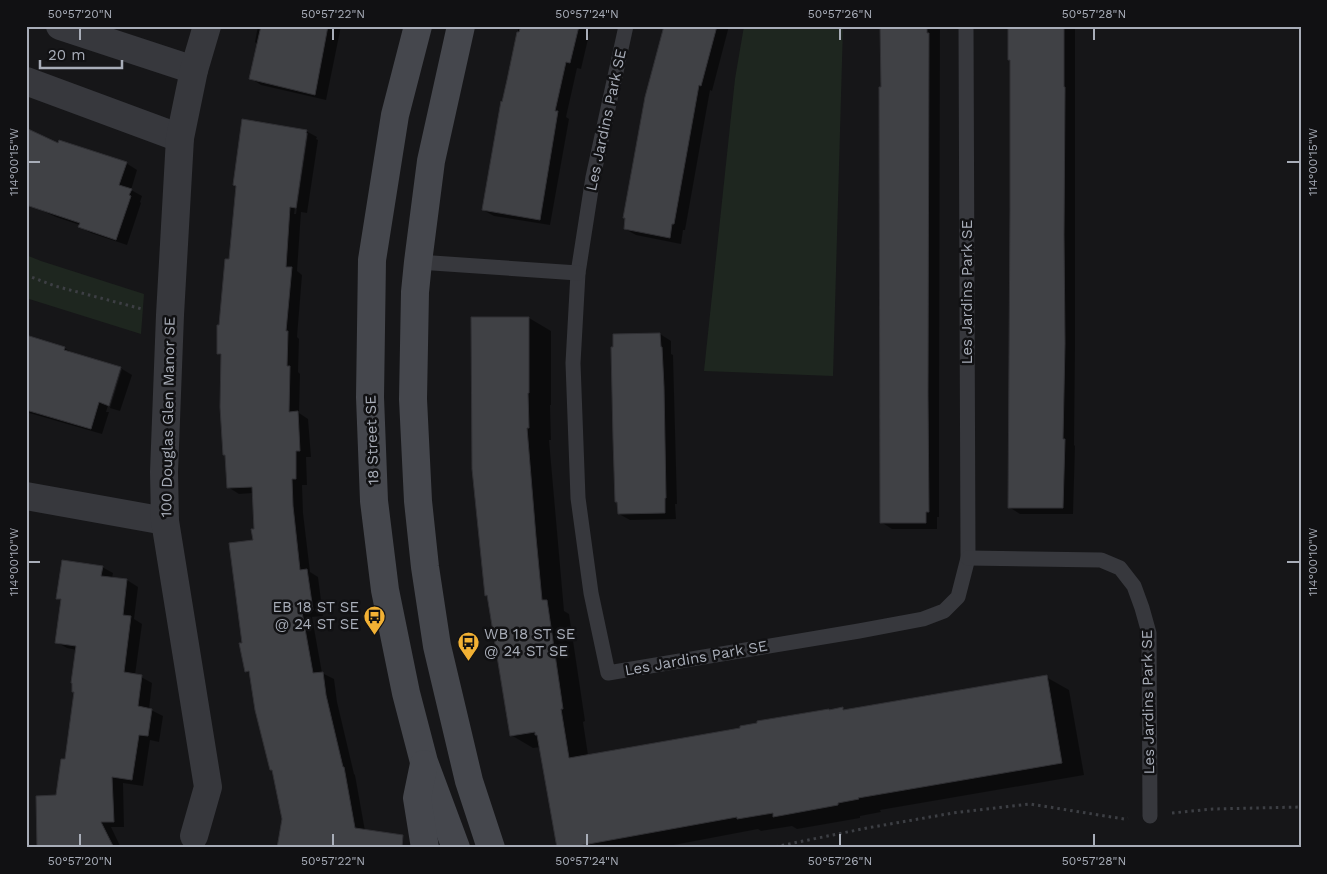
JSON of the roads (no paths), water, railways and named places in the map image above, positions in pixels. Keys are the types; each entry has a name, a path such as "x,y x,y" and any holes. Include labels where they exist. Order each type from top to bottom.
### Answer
{"main road":[{"name":"18 Street SE","path":"418,26 395,115 372,260 370,397 374,501 386,590 406,693 424,762 456,848"},
{"path":"461,26 431,161 418,262 415,292 413,399 418,501 425,567 437,646 468,781 491,848"},
{"path":"424,762 417,798 425,848"}],"street":[{"path":"60,26 194,70"},
{"name":"100 Douglas Glen Manor SE","path":"194,836 208,787 165,521 164,472 170,315 180,138 194,70 207,26"},
{"path":"26,81 180,138"},
{"path":"26,496 165,521"}],"lane":[{"name":"Les Jardins Park SE","path":"626,26 593,176 578,273 573,363 578,498 591,593 608,673 924,619 944,611 958,597 968,558 966,26"},
{"path":"418,262 578,273"},
{"name":"Les Jardins Park SE","path":"968,558 1101,560 1120,568 1134,586 1149,633 1150,816"}],"place":[{"name":"EB 18 ST SE @ 24 ST SE","path":"375,635"},
{"name":"WB 18 ST SE @ 24 ST SE","path":"468,662"}]}
